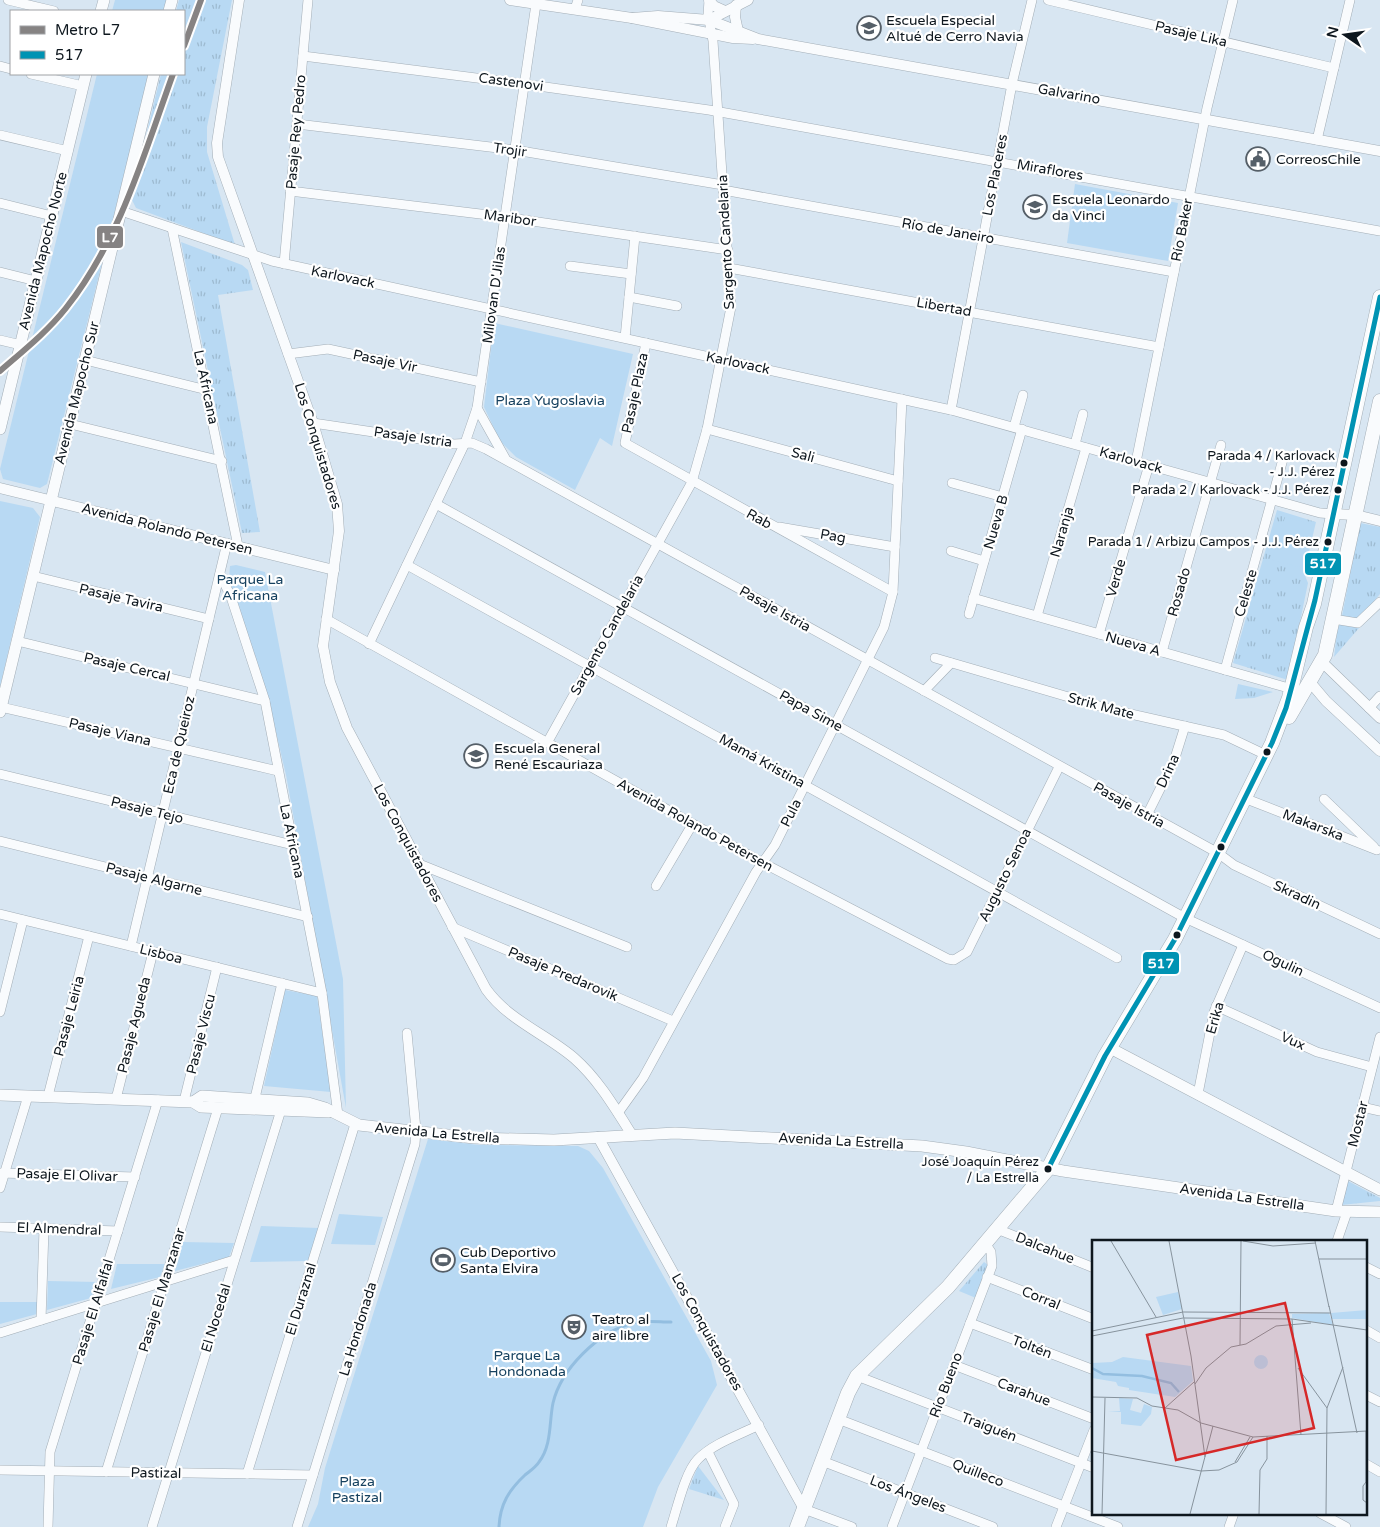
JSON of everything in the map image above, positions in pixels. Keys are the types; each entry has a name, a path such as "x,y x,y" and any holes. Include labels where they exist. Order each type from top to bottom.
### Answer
{"main road":[{"name":"Avenida Mapocho Norte","path":"0,429 2,408 36,281 86,75"},
{"name":"Avenida Mapocho Sur","path":"1,709 154,75"},
{"path":"1269,749 1292,689 1306,627 1314,604 1333,514 1376,334 1380,298"},
{"path":"797,1527 838,1419 857,1376 936,1300 1048,1168 1110,1048 1154,977 1269,749 1322,662 1380,401"},
{"path":"1310,682 1306,659 1314,623 1314,604"},
{"path":"1110,1048 1380,1190"},
{"name":"Avenida La Estrella","path":"0,1095 158,1100 189,1102 201,1107 334,1114"},
{"name":"Avenida La Estrella","path":"189,1102 202,1096 255,1098 315,1104 355,1124 474,1138 554,1140 675,1133 922,1146 966,1152 1048,1168 1342,1211 1380,1212"}],"street":[{"path":"8,0 50,10"},
{"name":"Los Conquistadores","path":"238,0 217,150 222,173 314,423 334,492 339,519 323,646 327,668 342,717 452,928 491,996 506,1010 574,1058 599,1087 632,1135"},
{"name":"Pasaje Rey Pedro","path":"284,264 308,0"},
{"name":"Galvarino","path":"510,0 536,4 576,5 745,40 758,39"},
{"path":"709,0 714,6 724,11"},
{"name":"Sargento Candelaria","path":"547,743 692,482 707,429 730,315 729,268 719,112 712,33 709,20 709,0"},
{"path":"709,20 748,0"},
{"name":"Los Placeres","path":"952,410 1012,84 1032,0"},
{"name":"Pasaje Lika","path":"1048,0 1334,68"},
{"name":"Río Baker","path":"1136,462 1204,119 1233,0"},
{"path":"1317,140 1347,1"},
{"name":"Milovan D'Jilas","path":"369,644 465,442 477,408 536,4"},
{"path":"736,5 738,31"},
{"name":"Galvarino","path":"632,18 658,16 709,20 758,39 1380,151"},
{"name":"Castenovi","path":"303,56 524,84 719,112"},
{"path":"35,75 83,86"},
{"name":"Miraflores","path":"719,112 1380,231"},
{"name":"Trojir","path":"297,124 515,150 723,187"},
{"path":"0,135 68,151"},
{"name":"Río de Janeiro","path":"723,187 1174,272"},
{"name":"Maribor","path":"290,191 505,217 728,250"},
{"path":"0,203 52,216"},
{"name":"Karlovack","path":"121,211 284,264 952,410 1320,513 1356,515 1380,521"},
{"name":"La Africana","path":"172,228 222,461 238,546"},
{"path":"625,338 635,236"},
{"path":"570,266 631,274"},
{"name":"Libertad","path":"729,268 1159,347"},
{"path":"0,272 36,281"},
{"path":"629,297 677,306"},
{"path":"0,340 20,344"},
{"name":"Pasaje Plaza","path":"625,443 646,343"},
{"name":"Pasaje Vir","path":"288,354 314,349 334,350 481,382"},
{"path":"85,360 207,390"},
{"name":"Nueva B","path":"969,614 1003,497 1023,395"},
{"name":"Pula","path":"618,1113 639,1083 775,845 884,627 893,592 902,399"},
{"path":"477,408 505,459"},
{"path":"1075,444 1083,414"},
{"name":"Pasaje Istria","path":"314,423 454,444 465,442 478,445 1147,815 1218,852"},
{"path":"70,424 222,461"},
{"name":"Sali","path":"707,429 898,480"},
{"name":"Rab","path":"625,443 771,526 893,592"},
{"name":"Rosado","path":"1162,652 1221,445"},
{"name":"Naranja","path":"1037,616 1086,448"},
{"name":"Celeste","path":"1225,670 1283,459"},
{"name":"Verde","path":"1100,634 1148,465"},
{"path":"952,483 1003,497"},
{"name":"Avenida Rolando Petersen","path":"0,488 334,570"},
{"name":"Papa Sime","path":"436,504 1185,918"},
{"name":"Pag","path":"771,526 895,547"},
{"name":"Eca de Queiroz","path":"131,946 227,543"},
{"path":"951,551 984,560"},
{"name":"Mamá Kristina","path":"407,565 1117,958"},
{"name":"La Africana","path":"220,574 234,605 265,700 322,993 334,1114"},
{"name":"Pasaje Tavira","path":"33,576 210,619"},
{"name":"Nueva A","path":"973,598 1292,689"},
{"path":"1333,619 1358,623 1380,602"},
{"name":"Avenida Rolando Petersen","path":"326,619 692,825 935,955"},
{"name":"Pasaje Cercal","path":"17,641 265,700"},
{"name":"Strik Mate","path":"935,658 1104,707 1224,734 1269,749"},
{"path":"1322,662 1380,718"},
{"path":"924,692 951,663"},
{"path":"1310,682 1326,701 1380,751"},
{"path":"1369,708 1380,696"},
{"name":"Pasaje Viana","path":"1,709 278,771"},
{"name":"Drina","path":"1147,815 1174,761 1185,726"},
{"name":"Augusto Senoa","path":"935,955 954,960 967,952 1059,766"},
{"name":"Pasaje Tejo","path":"0,774 294,846"},
{"name":"Makarska","path":"1244,798 1378,851"},
{"path":"1324,799 1378,851"},
{"path":"656,886 692,825"},
{"name":"Pasaje Algarne","path":"0,841 308,917"},
{"name":"Skradin","path":"1218,852 1234,865 1380,934"},
{"path":"419,864 626,947"},
{"name":"Lisboa","path":"0,914 322,993"},
{"name":"Ogulin","path":"1185,918 1380,1008"},
{"path":"0,1012 23,920"},
{"name":"Pasaje Predarovik","path":"452,928 673,1021"},
{"name":"Pasaje Leiria","path":"48,1096 90,936"},
{"name":"Erika","path":"1198,1094 1216,1006 1243,945"},
{"name":"Pasaje Agueda","path":"116,1099 153,952"},
{"name":"Pasaje Viscu","path":"189,1102 217,967"},
{"path":"255,1098 282,983"},
{"name":"Vux","path":"1216,1006 1317,1052 1372,1067"},
{"name":"La Hondonada","path":"297,1527 414,1144 416,1130 407,1033"},
{"name":"Mostar","path":"1336,1240 1342,1211 1346,1172 1372,1067 1378,1053 1380,1037"},
{"path":"0,1188 2,1173 28,1096"},
{"name":"Pasaje El Alfalfal","path":"48,1527 50,1452 158,1100"},
{"path":"1362,1107 1380,1111"},
{"name":"Pasaje El Manzanar","path":"106,1472 218,1108"},
{"name":"El Nocedal","path":"152,1527 281,1110"},
{"name":"El Duraznal","path":"247,1474 355,1124"},
{"path":"608,1156 614,1136"},
{"name":"Los Conquistadores","path":"598,1137 804,1509"},
{"name":"Pasaje El Olivar","path":"2,1173 135,1177"},
{"name":"El Almendral","path":"0,1227 118,1231"},
{"path":"41,1320 44,1229"},
{"name":"Dalcahue","path":"997,1229 1092,1267"},
{"name":"Río Bueno","path":"892,1527 987,1277 992,1258 985,1243"},
{"path":"0,1333 234,1260"},
{"path":"1368,1268 1380,1274"},
{"name":"Corral","path":"987,1277 1092,1318"},
{"name":"Toltén","path":"970,1323 1092,1369"},
{"path":"1368,1331 1380,1338"},
{"name":"Carahue","path":"954,1365 1092,1418"},
{"name":"Traiguén","path":"857,1376 1092,1467"},
{"path":"1368,1396 1380,1402"},
{"name":"Quilleco","path":"838,1419 1118,1527"},
{"path":"671,1527 691,1470 698,1460 708,1452 759,1425"},
{"path":"1056,1527 1092,1435"},
{"path":"708,1452 734,1504 725,1527"},
{"name":"Los Ángeles","path":"822,1461 993,1527"},
{"path":"1368,1465 1380,1472"},
{"name":"Pastizal","path":"0,1470 313,1475"},
{"path":"804,1509 852,1527"},
{"path":"1229,1527 1234,1514"},
{"path":"1322,1514 1346,1527"}],"green space":[{"path":"115,0 167,0 165,10 112,10"},
{"path":"179,0 232,0 207,127 207,152 235,245 136,208 131,198 161,75 185,75 185,10 176,10"},
{"path":"97,75 149,75 47,484 40,488 3,479 0,469"},
{"path":"1075,184 1178,203 1168,261 1067,243"},
{"path":"181,242 242,265 248,270 253,290 218,295 260,532 242,533"},
{"name":"Plaza Yugoslavia","path":"494,323 633,354 612,446 600,438 575,490 516,457 500,441 484,407"},
{"path":"0,501 33,508 40,517 0,687"},
{"path":"1277,510 1316,522 1304,573 1308,583 1288,680 1233,663"},
{"path":"1285,517 1311,524 1299,567 1272,560"},
{"path":"1360,523 1380,527 1380,594 1358,620 1342,616"},
{"name":"Parque La Africana","path":"236,565 265,572 343,979 346,1108 286,775 267,694 229,579 230,566"},
{"path":"1338,624 1359,628 1334,657"},
{"path":"1238,684 1273,692 1254,698 1235,699"},
{"path":"285,990 317,996 331,1092 264,1086"},
{"name":"Parque La Hondonada","path":"428,1139 479,1145 578,1146 589,1151 603,1168 711,1361 717,1385 658,1487 643,1527 308,1527 318,1504 325,1468"},
{"path":"1346,1180 1380,1198 1380,1201 1341,1205"},
{"path":"339,1214 383,1217 375,1245 331,1244"},
{"path":"261,1226 319,1228 308,1261 250,1262"},
{"path":"183,1242 234,1243 229,1257 175,1271"},
{"path":"984,1262 988,1265 976,1298 959,1291"},
{"path":"117,1264 165,1264 160,1277 111,1289"},
{"path":"48,1281 98,1282 91,1298 47,1310"},
{"path":"0,1302 38,1302 37,1314 0,1324"},
{"path":"698,1466 724,1500 689,1489"}],"waterway":[{"path":"499,1527 501,1511 506,1498 519,1481 536,1466 543,1455 548,1441 553,1403 557,1390 573,1365 594,1343 620,1328 633,1323 671,1322"}],"metro line":[{"name":"L7","path":"185,43 201,0"},
{"name":"L7","path":"0,371 59,317 85,282 116,225 129,196 173,75"}],"transit line":[{"name":"517","path":"1048,1169 1105,1056 1175,939 1272,743 1286,708 1315,600 1380,297"}],"place":[{"name":"Escuela Especial Altué de Cerro Navia","path":"869,28"},
{"name":"CorreosChile","path":"1258,159"},
{"name":"Escuela Leonardo da Vinci","path":"1035,207"},
{"name":"Parada 4 / Karlovack - J.J. Pérez","path":"1344,463"},
{"name":"Parada 2 / Karlovack - J.J. Pérez","path":"1338,490"},
{"name":"Parada 1 / Arbizu Campos - J.J. Pérez","path":"1328,542"},
{"name":"Escuela General René Escauriaza","path":"476,756"},
{"name":"José Joaquín Pérez / La Estrella","path":"1048,1169"},
{"name":"Cub Deportivo Santa Elvira","path":"443,1260"},
{"name":"Teatro al aire libre","path":"574,1327"}],"park label":[{"name":"Plaza Pastizal","path":"357,1489"}]}
